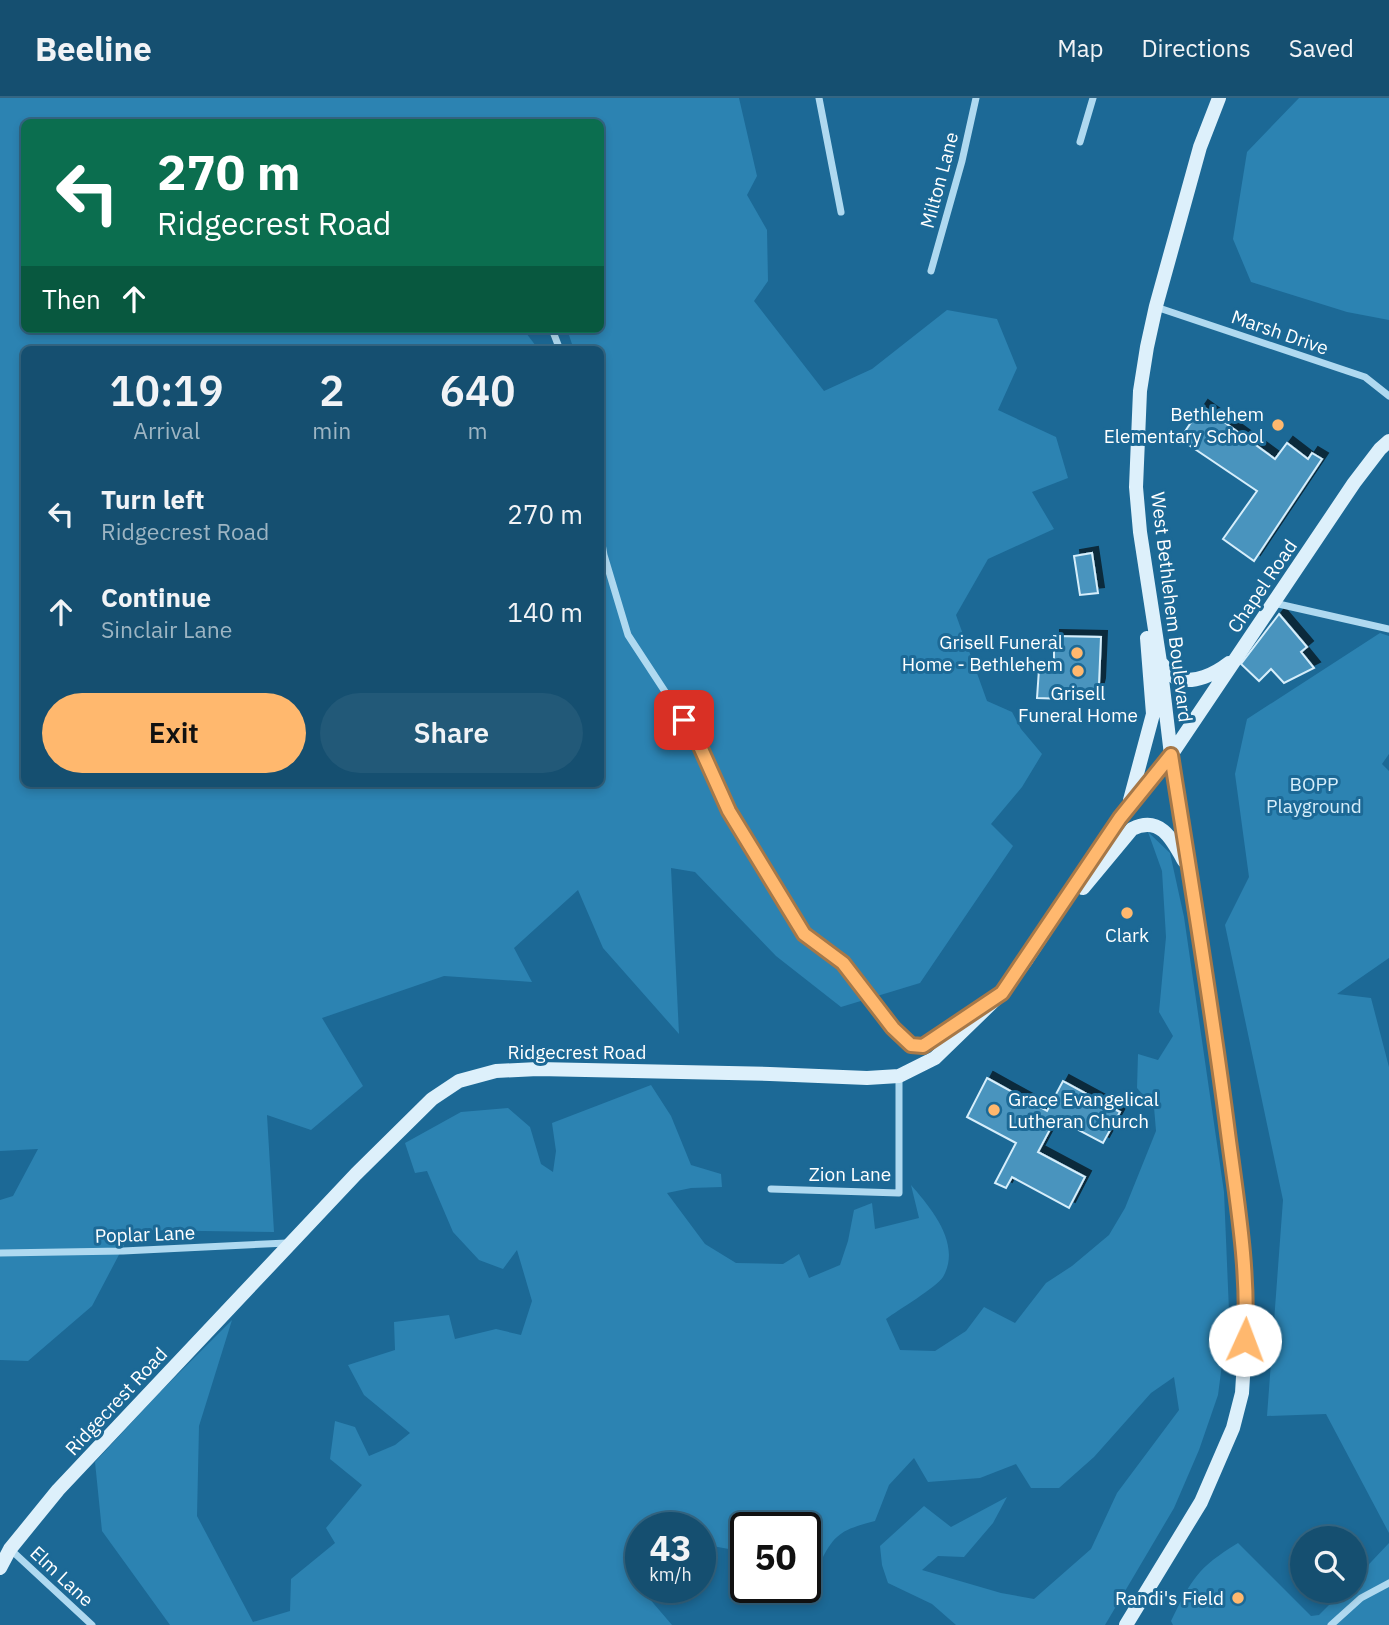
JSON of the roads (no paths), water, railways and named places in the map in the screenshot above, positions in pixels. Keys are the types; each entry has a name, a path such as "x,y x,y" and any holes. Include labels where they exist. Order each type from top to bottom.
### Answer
{"main road":[{"name":"West Bethlehem Boulevard","path":"1126,1625 1200,1502 1233,1428 1242,1393 1247,1313 1243,1247 1218,1059 1171,755 1136,487 1140,391 1156,306 1200,147 1219,98"},
{"name":"Chapel Road","path":"1171,755 1354,483 1389,441"},
{"path":"1128,807 1153,714 1146,629 1146,577"},
{"path":"1160,662 1174,677 1184,680 1217,672 1238,655"},
{"name":"Ridgecrest Road","path":"0,1568 10,1549 58,1490 424,1106 459,1081 496,1071 538,1069 867,1078 899,1076 935,1058 997,998 1027,959 1128,807 1171,755"},
{"path":"1061,906 1077,896 1132,829 1141,825 1152,824 1170,836 1189,870"}],"street":[{"path":"819,98 841,212"},
{"name":"Milton Lane","path":"931,271 976,98"},
{"path":"1080,142 1093,98"},
{"name":"Marsh Drive","path":"1156,306 1365,377 1389,396"},
{"path":"604,555 628,635 698,742 729,811 804,934 843,963 893,1028 911,1045 923,1046 997,998"},
{"path":"1274,603 1389,629"},
{"name":"Zion Lane","path":"771,1189 899,1193 899,1076"},
{"name":"Poplar Lane","path":"0,1253 123,1251 292,1243"},
{"name":"Elm Lane","path":"10,1549 92,1625"},
{"path":"1331,1625 1361,1598 1389,1583"}],"place":[{"name":"Bethlehem Elementary School","path":"1278,425"},
{"name":"Grisell Funeral Home - Bethlehem","path":"1077,653"},
{"name":"Grisell Funeral Home","path":"1078,671"},
{"name":"Clark","path":"1127,913"},
{"name":"Grace Evangelical Lutheran Church","path":"994,1110"},
{"name":"Randi's Field","path":"1238,1598"}],"park label":[{"name":"BOPP Playground","path":"1314,795"}]}
